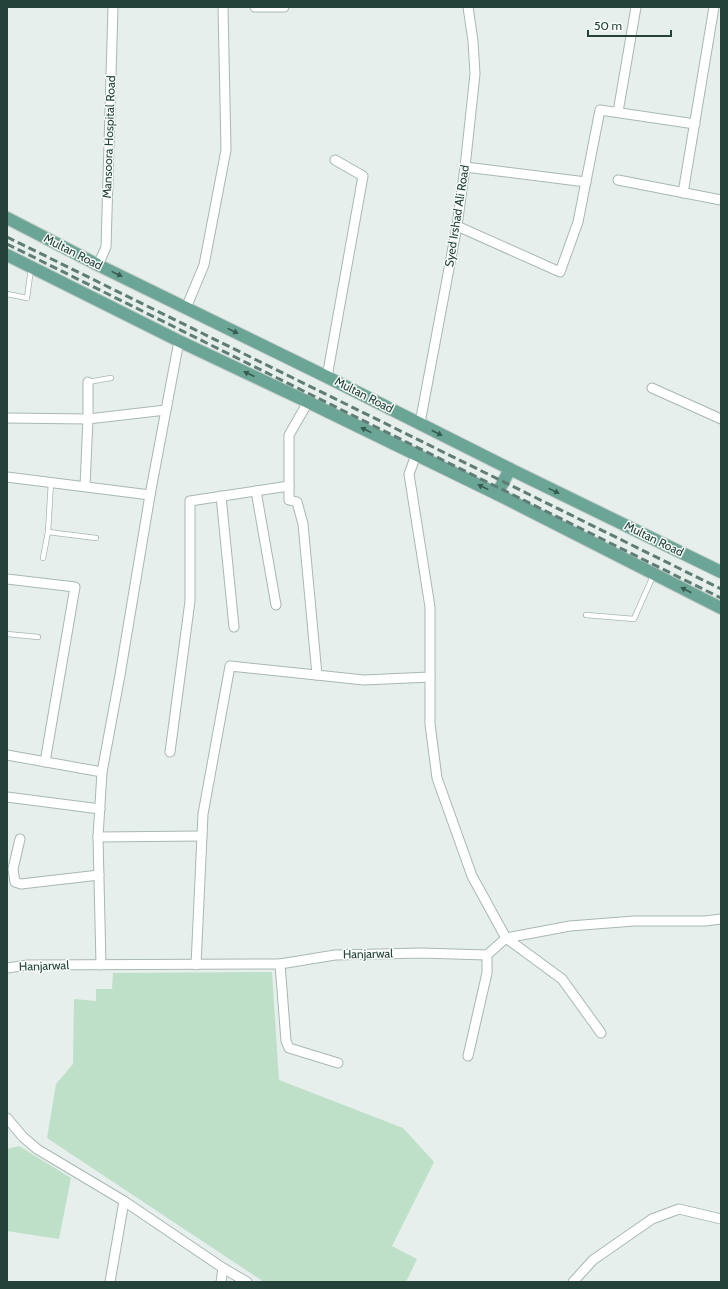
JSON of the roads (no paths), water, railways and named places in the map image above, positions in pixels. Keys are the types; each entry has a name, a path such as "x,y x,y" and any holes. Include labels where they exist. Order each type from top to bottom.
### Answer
{"main road":[{"name":"Multan Road","path":"7,218 98,265 327,376 510,469 721,572"},
{"path":"7,255 178,341 308,402 497,494 721,608"},
{"path":"497,494 510,469"}],"street":[{"name":"Mansoora Hospital Road","path":"98,265 106,247 113,7"},
{"path":"186,308 204,265 226,150 223,7"},
{"path":"255,7 284,7"},
{"name":"Syed Irshad Ali Road","path":"420,423 457,226 465,167 475,74 473,41 468,7"},
{"path":"618,112 636,7"},
{"path":"683,193 714,7"},
{"path":"457,226 560,272 578,222 600,110 695,124"},
{"path":"327,376 363,176 335,160"},
{"path":"465,167 586,182"},
{"path":"618,180 721,200"},
{"path":"101,965 98,838 102,772 178,341"},
{"path":"85,486 88,382"},
{"path":"652,388 721,419"},
{"path":"308,402 289,434 289,500 297,502 303,524 317,675"},
{"path":"7,418 88,419 166,410"},
{"path":"416,455 409,474 430,607 430,724 437,778 472,876 506,938 562,979 601,1033"},
{"path":"7,477 150,495"},
{"path":"170,752 190,601 190,501 289,486"},
{"path":"256,491 276,605"},
{"path":"222,496 234,627"},
{"path":"7,579 75,587 45,762"},
{"path":"196,965 203,814 230,666 364,680 430,677"},
{"path":"7,755 102,772"},
{"path":"7,797 100,809"},
{"path":"98,838 202,836"},
{"path":"20,839 10,869 15,882 20,884 99,875"},
{"path":"468,1056 487,973 487,955 506,938 570,926 634,921 704,921 721,919"},
{"name":"Hanjarwal","path":"7,968 28,966 280,964 335,954 421,953 487,955"},
{"path":"280,964 286,1041 289,1048 338,1063"},
{"path":"7,1118 23,1137 38,1148 124,1201 247,1282"},
{"path":"110,1282 124,1201"},
{"path":"573,1282 593,1260 652,1219 679,1209 721,1219"},
{"path":"221,1282 224,1268"}],"lane":[{"path":"7,294 27,298 31,266"},
{"path":"88,382 111,378"},
{"path":"43,558 48,532 51,482"},
{"path":"48,532 96,538"},
{"path":"586,615 634,619 654,574"},
{"path":"7,634 38,637"}],"railway":[{"path":"7,237 721,589"},
{"path":"7,244 721,598"}]}
